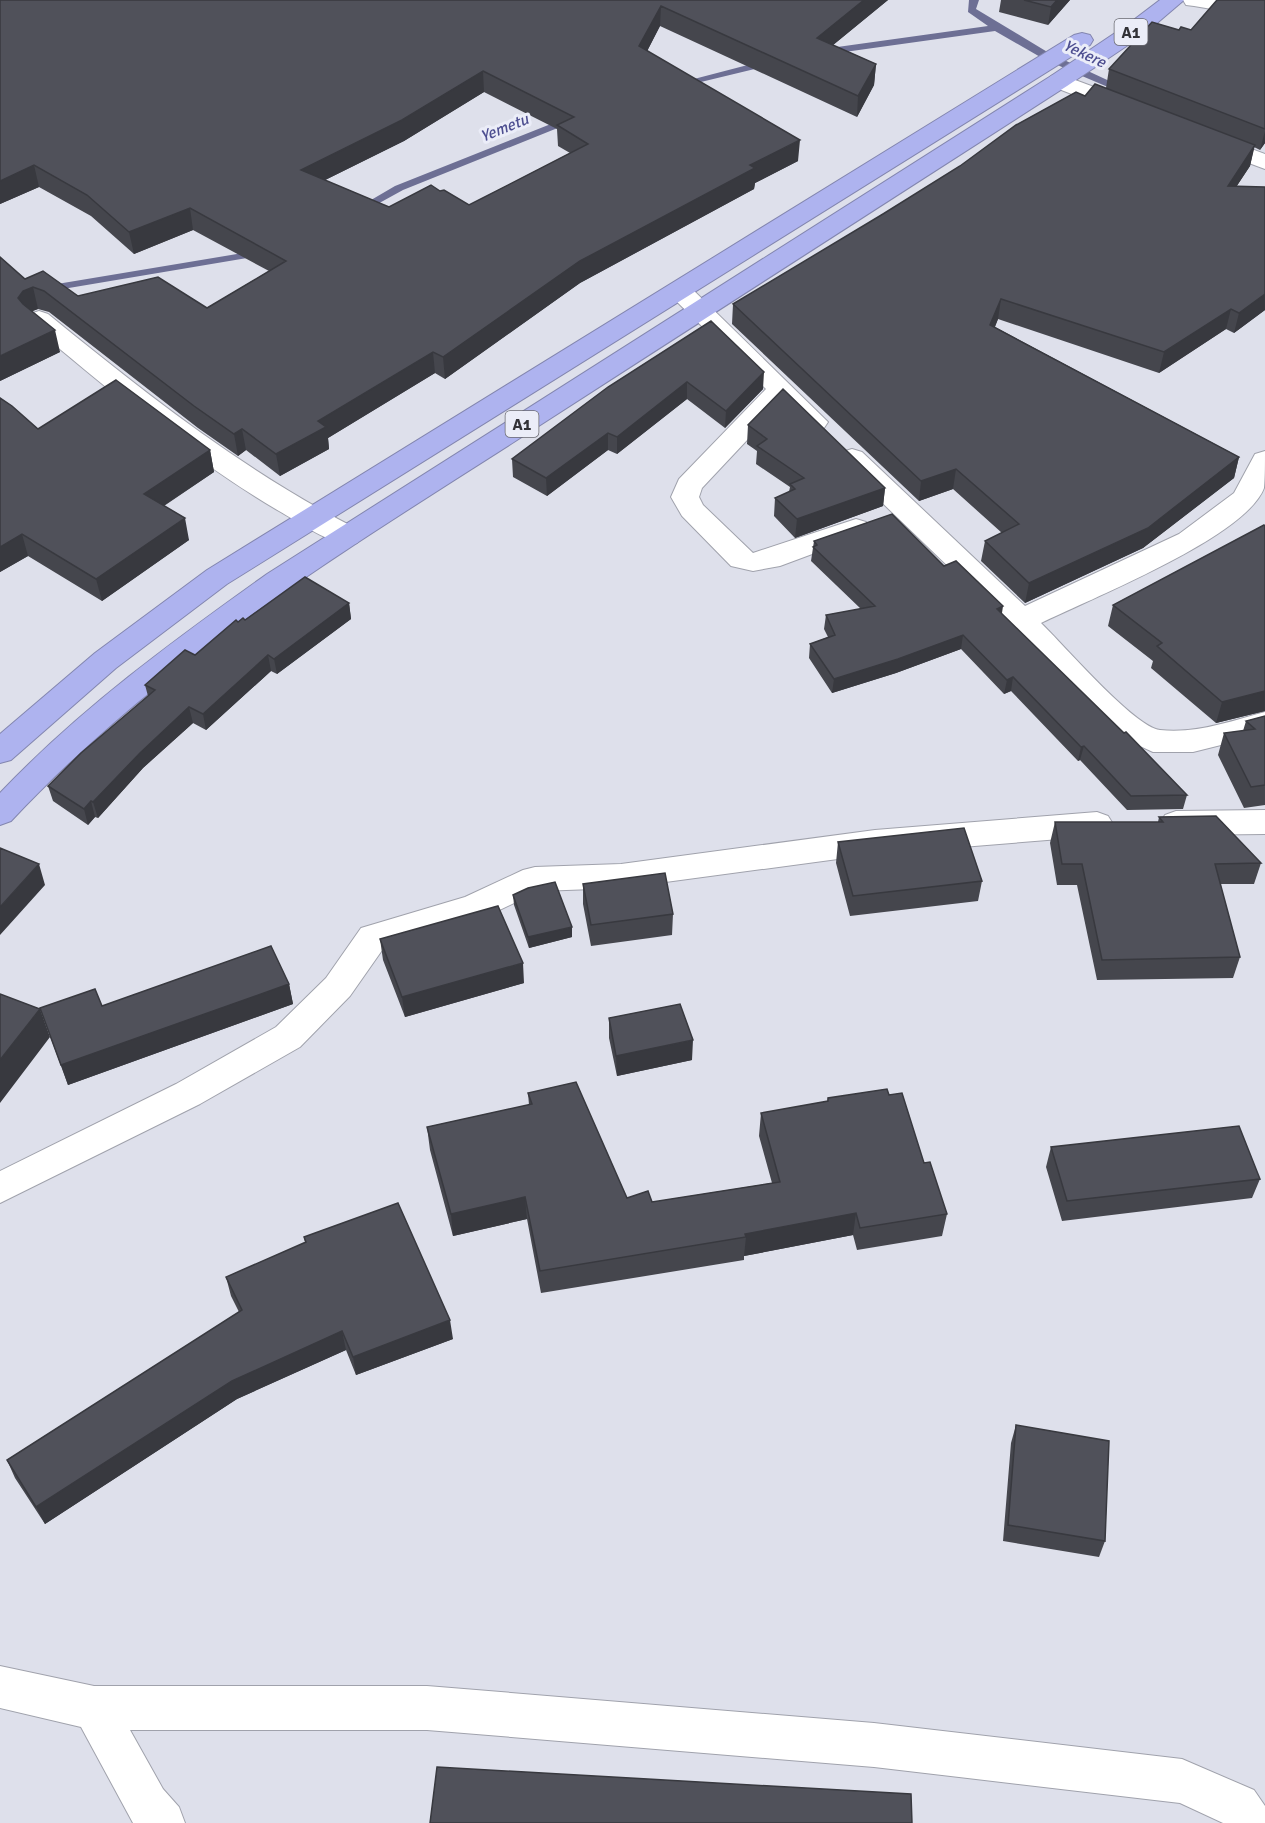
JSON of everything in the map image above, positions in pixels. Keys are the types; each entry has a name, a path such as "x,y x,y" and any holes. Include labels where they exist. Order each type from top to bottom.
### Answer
{"highway":[{"name":"A1","path":"0,813 99,716 180,650 277,581 699,310 1064,67 1102,29 1141,0"},
{"name":"A1","path":"0,752 35,718 126,643 217,577 679,290 1064,67 1173,0"}],"street":[{"path":"1194,0 1265,12"},
{"path":"1064,67 1146,115"},
{"path":"1189,132 1265,162"},
{"path":"679,290 1021,620 1125,726 1153,741 1193,741 1265,723"},
{"path":"39,319 139,403 256,487 311,519 347,536"},
{"path":"781,389 689,485 685,497 692,510 741,559 753,562 770,559 906,510"},
{"path":"1021,620 1189,541 1245,498 1265,460"},
{"path":"0,1188 188,1094 288,1037 338,987 373,937 475,907 535,879 621,876 875,842 1076,825 1265,822"},
{"path":"0,1687 94,1708 427,1708 874,1745 1182,1781 1238,1806 1250,1823"},
{"path":"94,1708 147,1805 163,1823"}],"building":[{"path":"0,0 864,0 817,38 876,64 858,96 661,6 639,46 800,140 750,165 755,168 580,261 443,357 433,352 318,421 326,427 276,454 242,429 234,434 44,291 33,287 23,291 18,298 55,330 0,356 0,257 25,279 43,271 78,296 158,277 207,308 286,261 190,208 129,232 87,195 34,165 0,181","holes":["483,71 574,117 557,125 588,144 469,205 431,185 389,207 301,170 402,120"]},
{"path":"1024,0 1057,0 1051,7"},
{"path":"1217,0 1265,0 1265,129 1109,69 1152,22 1179,30 1181,27 1191,30"},
{"path":"1095,84 1255,145 1228,186 1265,187 1265,294 1239,313 1231,309 1164,352 1001,299 990,325 1239,457 1148,528 1029,583 985,541 1019,524 956,469 921,481 733,304 960,166 1016,125 1076,92 1085,96"},
{"path":"711,321 764,372 726,411 687,382 617,437 608,433 546,478 512,459 608,387"},
{"path":"116,380 210,450 144,494 185,518 96,579 22,534 0,547 0,398 38,429"},
{"path":"783,389 885,488 797,519 775,498 795,489 790,484 804,478 757,446 767,439 748,425"},
{"path":"892,514 944,566 956,561 1003,606 997,609 1124,733 1126,732 1187,795 1131,796 1084,746 1081,747 1013,677 1007,680 963,635 834,679 810,644 835,635 826,615 875,606 813,547 817,545 814,541"},
{"path":"1264,525 1265,691 1222,702 1157,646 1162,643 1113,605"},
{"path":"305,577 349,603 274,659 268,655 203,714 189,707 84,809 48,786 81,753 155,690 145,685 185,650 195,655 236,620 238,622 243,618 245,620"},
{"path":"1265,716 1265,785 1251,787 1224,733 1255,729 1246,721"},
{"path":"1216,816 1261,863 1215,864 1240,957 1102,960 1082,864 1062,864 1055,822 1163,822 1159,817"},
{"path":"964,828 982,881 853,896 838,842"},
{"path":"0,848 39,864 0,907"},
{"path":"665,873 673,914 591,925 583,884"},
{"path":"555,882 572,927 528,937 513,895 528,888"},
{"path":"498,906 523,963 402,997 380,939"},
{"path":"271,946 289,984 61,1065 40,1008 95,989 102,1006"},
{"path":"0,994 40,1009 0,1060"},
{"path":"680,1004 693,1040 616,1056 609,1018"},
{"path":"576,1082 627,1198 648,1191 652,1202 780,1182 761,1113 828,1101 828,1098 887,1089 889,1095 902,1093 924,1163 930,1162 947,1214 860,1228 856,1213 745,1234 746,1237 540,1271 525,1197 451,1214 427,1127 532,1104 528,1093"},
{"path":"1239,1126 1260,1179 1067,1201 1051,1147"},
{"path":"398,1203 450,1320 353,1357 342,1331 232,1381 36,1507 7,1460 242,1310 226,1277 306,1242 304,1237"},
{"path":"1016,1425 1109,1441 1105,1541 1008,1525"},
{"path":"437,1767 911,1794 912,1823 430,1823"}],"waterway":[{"name":"Yekere","path":"974,0 971,10 1007,34 1065,65 1126,91"},
{"name":"Yemetu","path":"823,52 995,28"},
{"name":"Yemetu","path":"676,85 767,63"},
{"name":"Yemetu","path":"359,210 399,188 571,119"},
{"name":"Yemetu","path":"45,289 261,253"}]}
